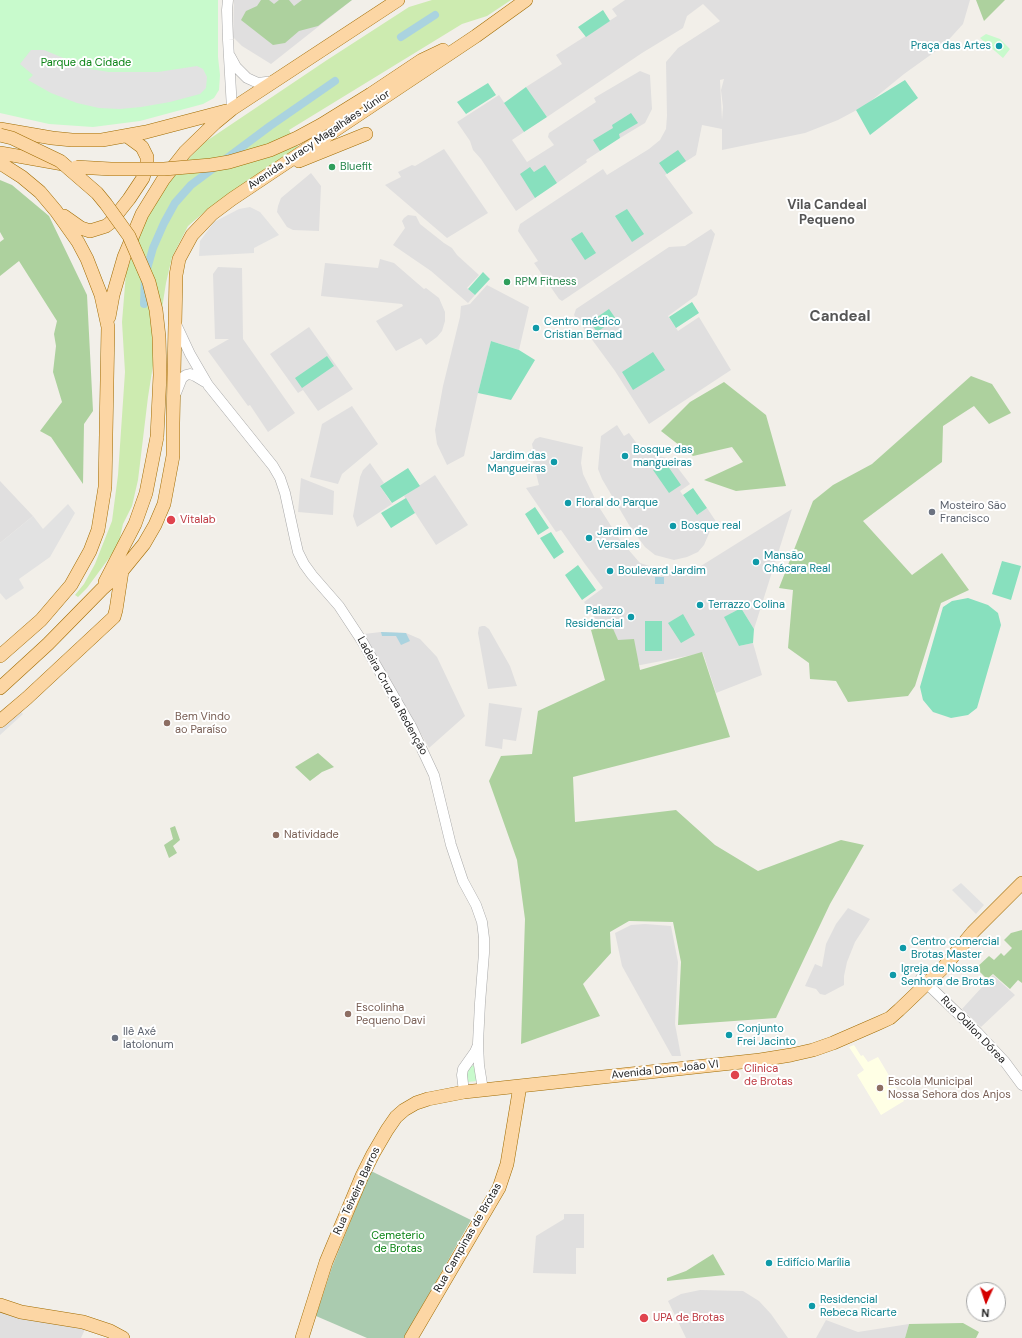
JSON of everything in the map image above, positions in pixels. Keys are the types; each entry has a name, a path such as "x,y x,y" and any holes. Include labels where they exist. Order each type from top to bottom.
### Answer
{"main road":[{"path":"0,656 41,620 71,585 90,551 98,530 102,510 106,472 108,327 112,302 120,270 132,236 142,214 160,185 185,152 215,123 232,109 398,0"},
{"name":"Avenida Juracy Magalhães Júnior","path":"102,589 122,571 144,544 155,525 164,504 173,456 176,275 179,260 189,240 202,223 212,214 275,170 476,36 526,0"},
{"path":"0,153 76,167 111,169 164,169 229,162 270,150 297,138 371,94 422,60 476,36"},
{"path":"0,129 52,138 102,140 127,136 232,109"},
{"path":"275,170 366,134"},
{"path":"0,135 12,138 60,161 97,193 129,236 149,282 156,310 159,337 160,374 157,437 146,493 134,524 102,589 48,644 0,688"},
{"path":"56,211 86,230 101,228 110,223 143,178 147,164 142,147 127,136"},
{"path":"0,163 22,177 40,192 56,211 78,242 87,259 101,295 108,327"},
{"path":"0,721 27,698 114,617 122,571"},
{"name":"Avenida Dom João VI","path":"464,1092 791,1055 833,1043 862,1030 924,981 943,957 973,932 1022,882"},
{"name":"Rua Campinas de Brotas","path":"411,1338 501,1183 507,1164 520,1086"},
{"name":"Rua Teixeira Barros","path":"302,1338 326,1262 362,1176 387,1130 396,1117 416,1103 428,1099 464,1092"},
{"path":"0,1305 21,1312 83,1322 103,1328 123,1338"}],"street":[{"path":"228,0 227,10 232,109"},
{"path":"229,54 236,67 247,78 258,83 274,81"},
{"name":"Ladeira Cruz da Redenção","path":"175,322 190,354 208,385 273,466 280,478 284,489 296,545 304,564 339,606 362,641 427,757 434,775 451,845 461,875 476,905 482,922 484,953 478,1043 479,1065 483,1090"},
{"name":"Ladeira Cruz da Redenção","path":"174,398 182,378 186,375 190,374 195,376 208,385"},
{"name":"Rua Odilon Dórea","path":"924,981 977,1032 1005,1062 1022,1085"},
{"name":"Ladeira Cruz da Redenção","path":"464,1092 462,1075 465,1065 475,1052 478,1043"},
{"path":"465,1065 469,1062 474,1062 479,1065"}],"shaded area":[{"path":"234,0 352,0 271,64 242,46 233,37"},
{"path":"625,0 970,0 963,24 943,46 904,74 866,105 838,120 805,133 722,150 722,129 702,125 696,155 665,175 693,213 562,301 559,299 534,263 538,261 518,231 520,224 603,169 607,175 649,149 660,140 666,129 667,116 666,62 678,48 720,21 703,4 687,16 683,28 642,53 547,117 526,87 562,64 556,55 617,16 612,9","holes":["724,79 721,90 723,107 722,120 720,80"]},
{"path":"31,50 44,50 90,69 109,72 158,72 197,66 203,69 207,77 206,88 200,94 170,102 120,109 99,108 77,103 51,93 28,80 33,75 20,64"},
{"path":"640,71 650,75 652,109 645,123 620,138 614,128 600,151 557,183 534,172 531,168 535,198 516,211 481,159 473,150 470,141 457,122 499,95 524,132 512,140 527,162 554,145 548,137 549,133 596,102 594,98"},
{"path":"444,149 488,213 447,238 385,185 401,177 398,172 412,165 415,166"},
{"path":"311,173 321,186 319,231 293,230 287,227 277,212 278,206 281,198"},
{"path":"250,207 260,212 279,235 254,248 254,253 199,256 200,241 214,222 239,209"},
{"path":"408,215 416,216 420,224 452,248 457,255 479,275 467,288 475,295 468,303 431,271 393,245 405,228 402,221"},
{"path":"711,229 715,234 697,295 668,316 678,331 699,317 731,370 649,424 615,371 574,315 576,309 669,247 685,246"},
{"path":"380,259 394,263 424,289 426,288 439,298 445,312 445,321 442,331 437,337 426,345 421,338 396,351 376,321 403,306 402,304 321,296 325,263 378,268"},
{"path":"218,267 242,268 243,339 295,413 268,432 250,405 248,406 208,351 229,339 215,339 213,274"},
{"path":"487,285 529,307 519,350 491,341 464,456 447,465 437,444 435,430 443,386 460,317 461,306 470,304"},
{"path":"309,327 353,389 318,411 303,390 298,393 270,354"},
{"path":"352,406 378,444 342,474 338,484 310,477 322,424"},
{"path":"617,425 624,436 629,433 643,452 671,459 690,484 680,491 697,515 707,508 719,526 710,531 704,545 698,552 687,557 674,560 655,555 645,547 629,525 602,479 598,469 601,436"},
{"path":"540,437 583,447 581,463 583,474 599,507 620,540 640,563 671,573 696,569 792,509 754,629 741,608 725,617 739,646 753,643 762,675 716,693 703,653 625,668 584,602 603,588 561,530 556,532 526,488 539,485 530,450 533,449 532,444 535,439"},
{"path":"370,463 384,483 380,486 392,504 357,527 353,516 360,477 363,470"},
{"path":"435,475 468,525 436,545 404,496"},
{"path":"301,478 334,491 333,515 298,512"},
{"path":"0,481 33,516 0,543"},
{"path":"68,504 75,513 50,557 19,579 24,588 6,600 0,593 0,543 33,516 43,529"},
{"path":"482,626 489,629 510,666 517,686 488,689 478,633 479,627"},
{"path":"381,632 406,633 420,639 437,657 465,716 429,748 364,634"},
{"path":"489,703 522,708 516,741 503,739 502,749 485,746"},
{"path":"19,710 23,714 0,735 0,727"},
{"path":"961,883 984,905 976,914 952,890"},
{"path":"848,908 870,919 855,942 847,962 844,985 825,995 820,994 816,989 805,986 815,964 822,967 826,944 836,924"},
{"path":"645,924 671,926 678,962 675,1024 681,1056 672,1056 622,966 615,933 631,925"},
{"path":"993,975 1015,995 981,1027 962,1009"},
{"name":"Escola Municipal Nossa Sehora dos Anjos","path":"854,1045 861,1056 863,1055 868,1062 878,1057 904,1101 881,1115 857,1075 864,1070 849,1047"},
{"path":"564,1214 584,1214 584,1248 576,1248 576,1274 533,1273 536,1236 564,1219"},
{"path":"700,1290 743,1291 759,1301 771,1314 788,1338 686,1338 668,1301 681,1294"},
{"path":"0,1305 90,1318 81,1338 0,1338"},
{"path":"826,1320 858,1332 909,1324 905,1338 816,1338"}],"green space":[{"name":"Parque da Cidade","path":"0,0 218,0 219,90 214,98 203,104 140,121 93,127 49,124 0,113"},
{"path":"261,0 269,0 274,4 279,0 289,0 294,6 302,0 352,0 318,26 299,31 285,43 273,45 241,20 246,11 257,6"},
{"path":"432,0 511,0 487,16 462,24 289,130 298,147 208,209 188,226 172,257 166,283 148,397 138,480 132,506 123,524 118,546 87,588 78,597 75,595 84,584 95,564 112,521 118,475 125,372 122,322 126,273 141,229 154,203 170,178 205,142 409,7"},
{"path":"976,0 1005,0 984,21"},
{"path":"603,10 610,21 586,37 578,27"},
{"path":"986,34 1000,39 1010,49 1003,58 980,38"},
{"path":"905,80 918,98 870,135 856,110"},
{"path":"488,83 496,95 466,114 457,102"},
{"path":"526,87 547,117 524,132 504,103"},
{"path":"631,113 638,123 619,134 620,138 600,151 593,140 613,128 612,125"},
{"path":"678,150 686,161 667,174 659,163"},
{"path":"545,165 557,183 535,198 520,174 530,167 534,172"},
{"path":"0,180 12,185 49,216 87,295 93,411 84,424 83,484 51,437 40,431 62,402 53,372 56,346 54,334 57,321 19,261 0,276 0,242 4,239 0,232"},
{"path":"627,209 644,234 632,242 615,216"},
{"path":"582,232 596,253 585,260 571,239"},
{"path":"483,272 490,279 475,295 468,289"},
{"path":"692,302 699,313 676,328 669,317"},
{"path":"609,309 616,319 597,332 590,322"},
{"path":"491,341 519,350 535,360 511,400 478,393"},
{"path":"653,352 665,370 633,390 622,372"},
{"path":"327,356 334,366 302,388 295,378"},
{"path":"971,376 992,384 1011,413 989,424 974,406 943,426 942,462 863,521 912,575 942,553 969,590 941,603 915,686 908,696 848,702 836,681 810,679 809,663 788,648 793,590 779,588 813,501 833,485 872,464"},
{"path":"724,382 766,415 786,486 736,491 704,480 743,462 732,447 693,456 661,431 690,402"},
{"path":"665,462 681,485 669,493 653,470"},
{"path":"408,468 420,486 392,503 380,486"},
{"path":"693,488 707,508 697,515 683,495"},
{"path":"406,498 415,513 391,528 381,513"},
{"path":"535,507 549,528 538,535 525,514"},
{"path":"551,532 564,552 554,559 540,538"},
{"path":"1002,561 1021,566 1011,600 992,594"},
{"path":"578,565 596,590 582,600 565,575"},
{"path":"968,598 988,605 998,613 1001,625 977,708 968,715 951,718 933,712 923,700 920,687 943,607 952,601"},
{"path":"741,608 754,629 753,643 739,646 724,617"},
{"path":"683,614 695,635 681,643 668,623"},
{"path":"645,621 662,621 662,651 645,651"},
{"path":"611,624 618,640 634,639 640,670 702,652 730,737 573,777 575,822 676,810 715,845 758,871 841,840 864,845 830,904 776,1018 678,1025 681,962 673,922 629,921 610,932 611,953 583,984 600,1016 521,1044 525,919 517,860 489,781 501,756 532,754 538,711 605,680 591,630"},
{"path":"318,753 334,767 322,772 310,781 295,767"},
{"path":"175,826 180,840 173,846 177,853 169,858 164,845 173,839 170,828"},
{"path":"1022,930 1022,983 1018,980 1010,989 993,974 987,979 976,968 989,956 994,960 1001,953 1004,956 1012,948 1004,940 1011,933"},
{"path":"466,1066 476,1066 478,1081 467,1082"},
{"name":"Cemeterio de Brotas","path":"371,1171 471,1220 404,1338 367,1338 316,1316 332,1267"},
{"path":"713,1254 725,1275 667,1281 667,1278 686,1271"},
{"path":"963,1323 979,1332 976,1338 905,1338 909,1324"}],"water":[{"path":"655,577 664,577 664,584 655,584"},
{"path":"381,632 406,633 410,641 401,645 396,636 382,636"}],"waterway":[{"path":"401,37 435,15"},
{"path":"144,304 145,276 153,248 175,203 191,185 270,126 335,81"}],"place":[{"name":"Praça das Artes","path":"999,46"},
{"name":"Bluefit","path":"332,167"},
{"name":"RPM Fitness","path":"507,282"},
{"name":"Centro médico Cristian Bernad","path":"536,328"},
{"name":"Bosque das mangueiras","path":"625,456"},
{"name":"Jardim das Mangueiras","path":"554,462"},
{"name":"Floral do Parque","path":"568,503"},
{"name":"Mosteiro São Francisco","path":"932,512"},
{"name":"Vitalab","path":"171,520"},
{"name":"Bosque real","path":"673,526"},
{"name":"Jardim de Versales","path":"589,538"},
{"name":"Mansão Chácara Real","path":"756,562"},
{"name":"Boulevard Jardim","path":"610,571"},
{"name":"Terrazzo Colina","path":"700,605"},
{"name":"Palazzo Residencial","path":"631,617"},
{"name":"Bem Vindo ao Paraíso","path":"167,723"},
{"name":"Natividade","path":"276,835"},
{"name":"Centro comercial Brotas Master","path":"903,948"},
{"name":"Igreja de Nossa Senhora de Brotas","path":"893,975"},
{"name":"Escolinha Pequeno Davi","path":"348,1014"},
{"name":"Conjunto Frei Jacinto","path":"729,1035"},
{"name":"Ilê Axé Iatolonum","path":"115,1038"},
{"name":"Clinica de Brotas","path":"735,1075"},
{"name":"Escola Municipal Nossa Sehora dos Anjos","path":"880,1088"},
{"name":"Edifício Marília","path":"769,1263"},
{"name":"Residencial Rebeca Ricarte","path":"812,1306"},
{"name":"UPA de Brotas","path":"644,1318"}],"district":[{"name":"Vila Candeal Pequeno","path":"827,214"},
{"name":"Candeal","path":"840,317"}]}
